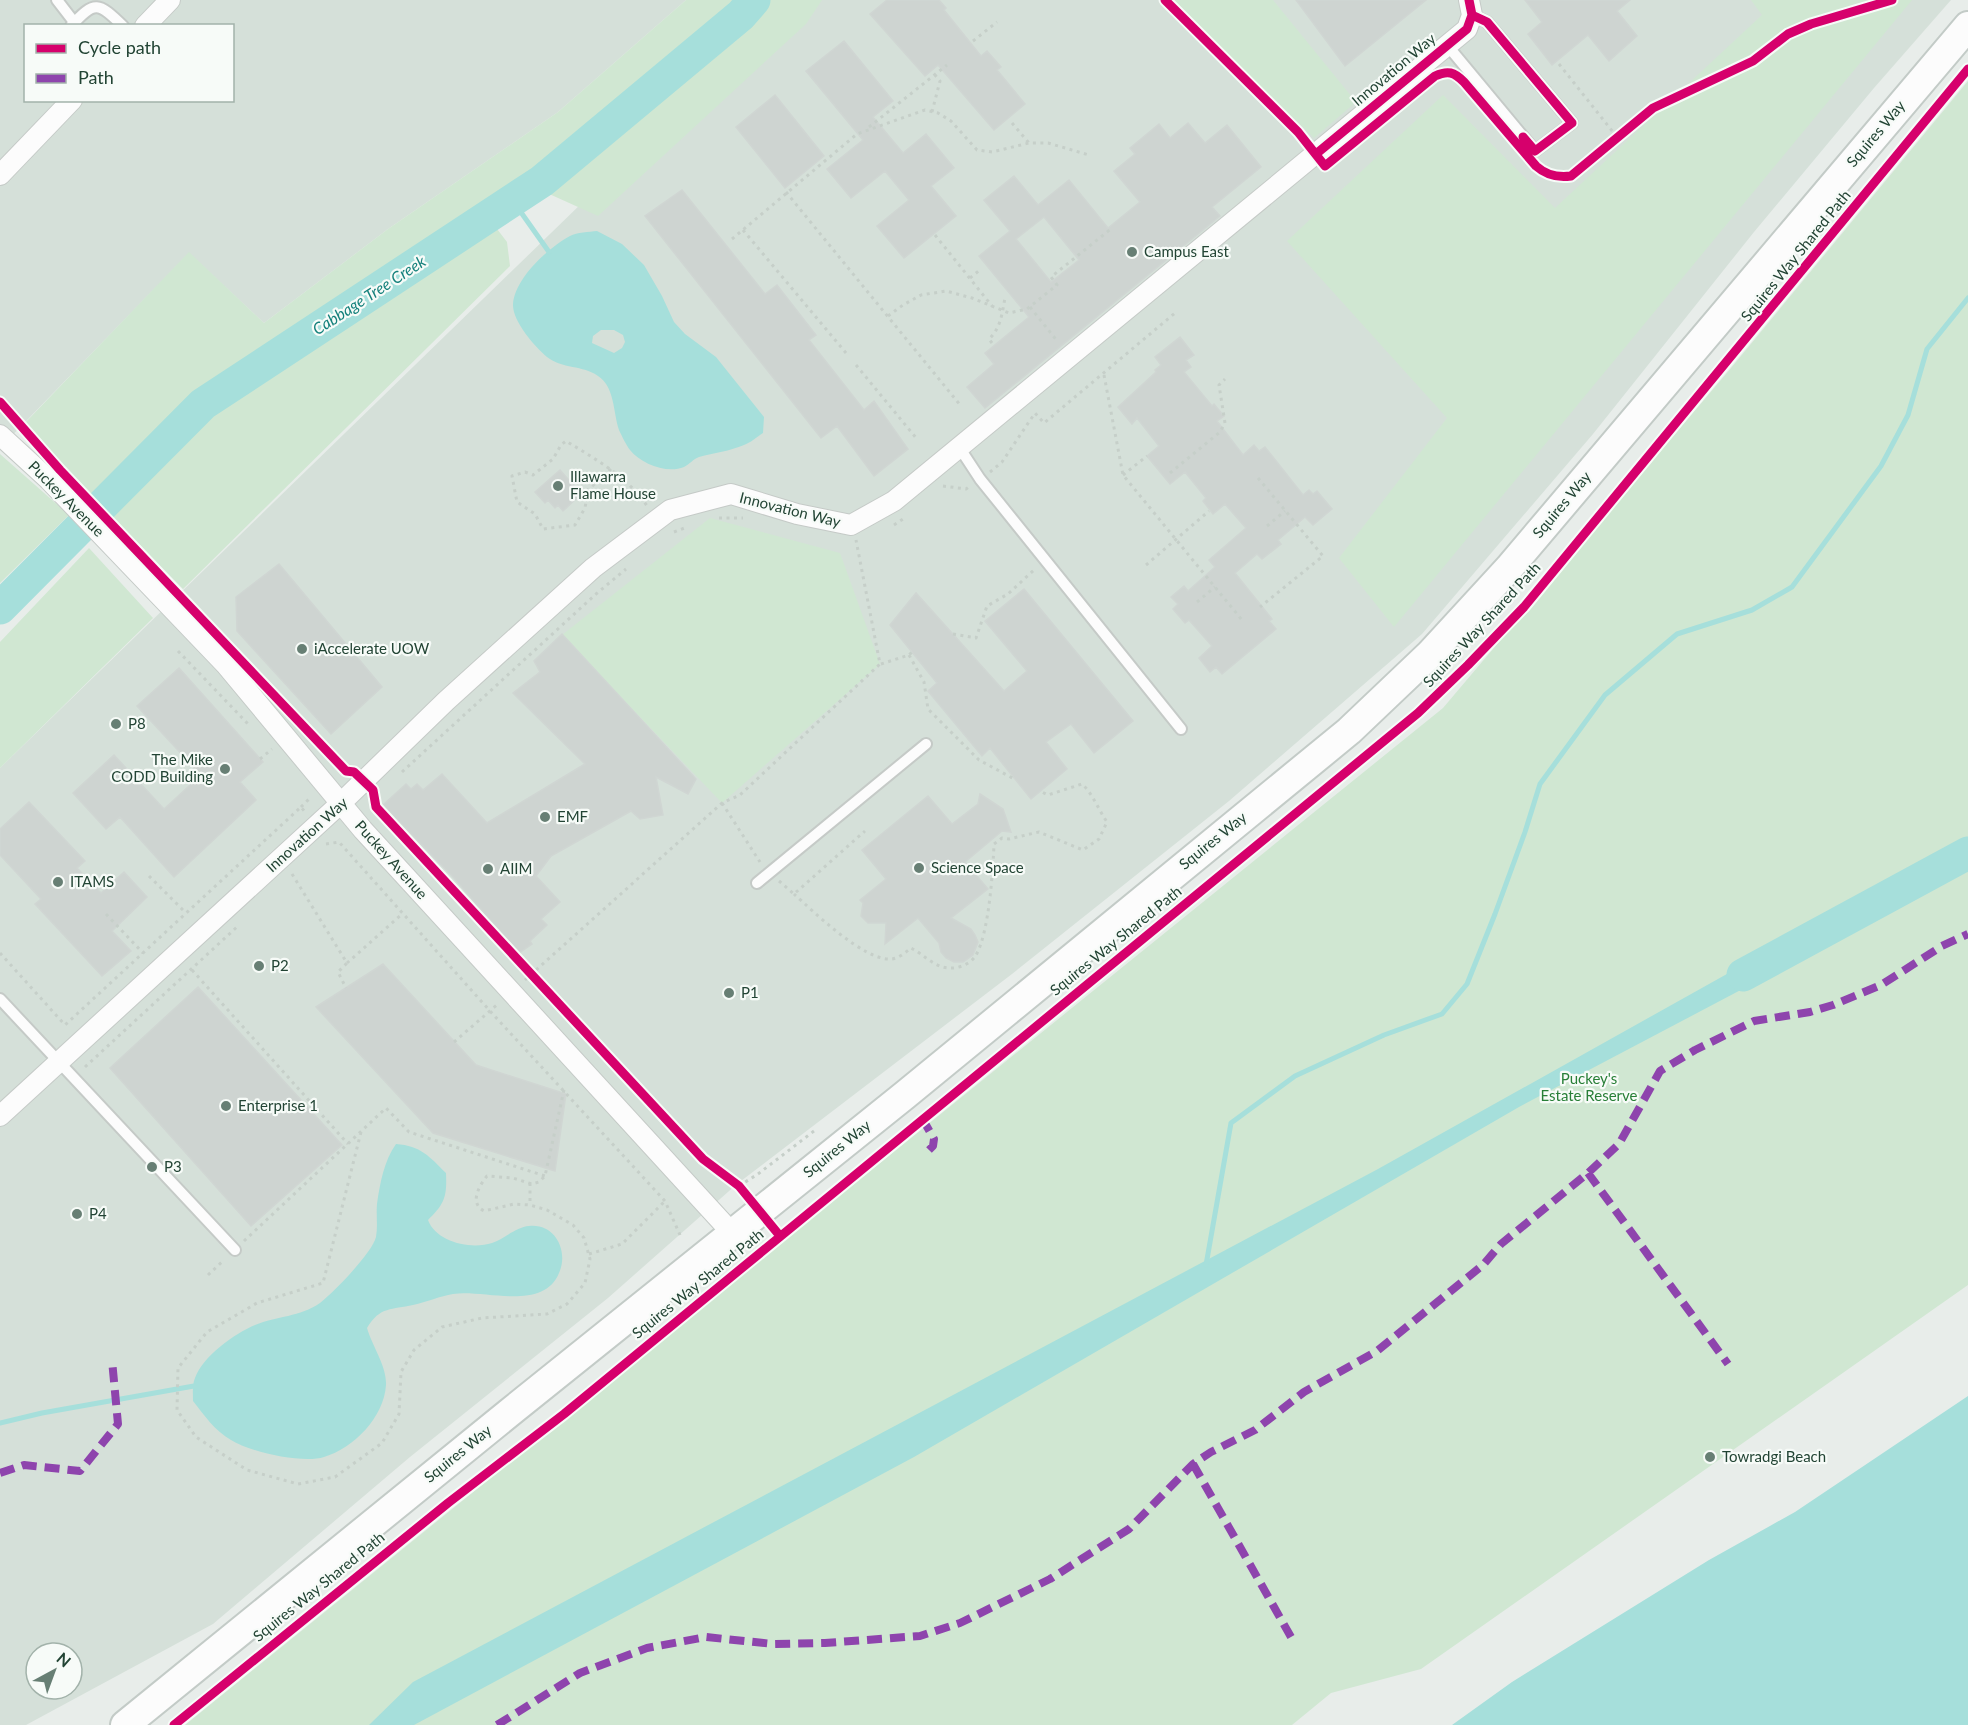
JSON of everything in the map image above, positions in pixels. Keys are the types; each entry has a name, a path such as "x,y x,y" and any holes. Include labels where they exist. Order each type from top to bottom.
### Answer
{"main road":[{"name":"Squires Way","path":"125,1725 905,1095 1348,731 1431,654 1509,568 1968,26"}],"street":[{"path":"147,24 170,0"},
{"name":"Innovation Way","path":"0,1116 341,803 446,701 593,568 670,510 731,494 797,514 851,525 894,501 1169,272 1299,169 1467,29 1471,8"},
{"path":"0,175 70,102"},
{"name":"Puckey Avenue","path":"0,435 49,480 249,690 288,741 363,830 732,1233"}],"lane":[{"path":"57,0 73,24 92,7 99,7 107,11 121,24"},
{"path":"1447,45 1536,151 1572,123 1487,22 1471,8"},
{"path":"958,447 980,479 1181,729"},
{"path":"757,883 926,744"},
{"path":"0,999 234,1250"}],"path":[{"path":"973,41 997,22"},
{"path":"1559,64 1613,140 1626,130"},
{"path":"732,239 842,145 865,130 947,65"},
{"path":"932,112 940,81 935,75"},
{"path":"865,130 925,110 951,121 977,150 992,152 1029,143 1048,143 1089,155"},
{"path":"1012,123 1029,143"},
{"path":"786,192 961,406"},
{"path":"888,316 921,295 946,291 972,298 1010,313 1030,307 1057,285 1051,277 1112,228"},
{"path":"743,230 846,353"},
{"path":"935,235 992,307"},
{"path":"969,278 981,269"},
{"path":"992,343 989,339 996,333 1005,298"},
{"path":"1030,307 1059,343"},
{"path":"936,491 944,485 966,489 980,479 1002,462 1035,413 1044,423 1104,375 1175,313"},
{"path":"856,365 917,439"},
{"path":"1104,375 1123,475 1242,620"},
{"path":"1170,473 1220,432 1225,423 1219,385 1225,379"},
{"path":"611,469 588,490 585,508 575,525 543,529 535,514 516,502 512,476 525,471 533,475 553,459 566,441 611,469 643,499 668,534 689,526"},
{"path":"1123,475 1146,456"},
{"path":"1258,478 1323,556 1260,607"},
{"path":"1146,566 1209,511"},
{"path":"1267,526 1285,511"},
{"path":"889,526 900,522 907,516"},
{"path":"710,518 750,518"},
{"path":"856,539 880,664"},
{"path":"953,634 976,638 987,606 1008,594 1046,561"},
{"path":"401,774 596,594 632,564"},
{"path":"1197,602 1215,587"},
{"path":"178,651 256,733"},
{"path":"454,1042 511,992 533,978 722,803 740,795 880,664 910,653 924,682 928,709 979,760 1016,780"},
{"path":"260,759 272,749 279,756"},
{"path":"794,894 842,936 871,954 891,959 911,948 936,965 949,969 963,966 976,956 984,930 993,870 994,844 1002,838 1039,832 1083,850 1099,839 1107,822 1090,791 1082,784 1048,795 1040,791"},
{"path":"0,953 65,1025 314,794"},
{"path":"301,807 316,826"},
{"path":"321,849 328,843 339,842 490,1011 665,1201 680,1235"},
{"path":"299,868 292,874 347,963"},
{"path":"149,876 186,914"},
{"path":"105,914 143,953"},
{"path":"346,988 338,972 402,914"},
{"path":"85,1067 242,922"},
{"path":"522,966 533,978"},
{"path":"192,970 348,1144"},
{"path":"361,1132 323,1283 257,1303 207,1332 178,1368 177,1410 196,1437 247,1470 298,1484 335,1477 382,1443 399,1414 401,1372 414,1350 442,1327 482,1318 547,1314 567,1304 585,1282 589,1267 589,1254 584,1238 573,1225 547,1209 514,1204 484,1211 479,1209 476,1202 480,1184 487,1176 513,1178 530,1183 539,1182 545,1176 564,1090"},
{"path":"208,1275 386,1108 409,1132 545,1176"},
{"path":"739,1186 814,1131"},
{"path":"730,1179 760,1211"},
{"path":"530,1183 530,1205"},
{"path":"589,1254 622,1244 665,1201"}],"shaded area":[{"path":"0,0 686,0 558,112 388,229 264,323 189,253 0,448"},
{"path":"791,0 1951,0 1754,232 1593,434 1422,634 1229,801 1012,974 737,1184 608,1298 410,1457 213,1624 84,1694 84,1641 24,1641 24,1701 70,1701 26,1725 0,1725 0,768"}],"green space":[{"path":"686,0 822,0 806,24 598,216 547,193 494,225 507,242 510,266 183,589 23,425 189,252 264,323 388,229 558,112"},
{"path":"1172,0 1273,0 1356,102 1314,138"},
{"path":"1751,0 1912,0 1394,627 1339,558 1447,418 1287,241 1443,95 1555,208 1762,15"},
{"name":"Puckey's Estate Reserve","path":"1968,81 1968,1285 1421,1669 1331,1693 1292,1725 185,1725 1443,708 1731,368"},
{"path":"0,454 69,515 0,583"},
{"path":"710,518 840,553 880,664 722,803 562,635"},
{"path":"89,548 153,618 0,768 0,642"}],"water":[{"path":"597,231 622,244 644,265 674,322 685,334 716,357 764,417 763,433 746,444 699,457 677,469 662,468 647,463 627,446 619,430 611,393 604,381 586,370 553,361 542,353 531,340 516,318 513,304 515,294 526,274 561,241 576,234","holes":["601,330 614,330 623,335 625,342 622,348 614,353 592,343 593,336"]},
{"path":"1777,946 1788,965 1519,1107 914,1457 414,1725 369,1725 413,1682 1378,1169"},
{"path":"396,1144 418,1150 446,1173 444,1199 428,1220 438,1234 465,1245 484,1245 524,1227 538,1226 546,1229 558,1240 562,1256 559,1273 551,1285 540,1292 512,1296 453,1294 387,1310 377,1316 367,1328 386,1378 384,1397 366,1430 335,1453 315,1459 290,1458 251,1449 231,1440 215,1427 193,1401 193,1384 199,1370 212,1354 238,1334 263,1322 312,1308 326,1298 352,1272 368,1253 376,1237 377,1204 381,1180 388,1158"},
{"path":"1968,1396 1968,1725 1452,1725 1512,1682 1709,1560 1795,1512"}],"building":[{"path":"887,0 939,0 946,8 944,10 981,56 987,51 1001,67 997,70 1025,104 994,130 938,65 925,76 870,14"},
{"path":"1296,0 1426,0 1345,66"},
{"path":"1525,0 1630,0 1617,11 1637,36 1609,61 1588,35 1552,65 1528,34 1542,22"},
{"path":"844,41 893,101 873,117 903,153 926,134 954,168 931,186 956,216 904,258 877,226 909,200 885,171 851,198 827,169 863,140 806,71"},
{"path":"775,95 824,156 785,188 736,127"},
{"name":"Campus East","path":"1188,123 1205,143 1227,125 1261,167 1212,207 1220,216 985,408 967,387 994,364 985,353 1029,317 979,256 1010,231 984,200 1014,176 1038,205 1069,180 1108,228 1140,202 1114,171 1135,154 1130,148 1159,124 1170,138","holes":["1044,217 1079,260 1051,282 1016,239"]},
{"path":"682,190 765,294 777,285 816,335 809,340 864,410 874,401 908,449 874,476 837,426 821,438 645,216"},
{"path":"1180,337 1194,355 1186,360 1191,367 1184,372 1212,406 1214,404 1224,416 1217,421 1243,455 1254,445 1259,451 1265,447 1303,495 1309,490 1313,494 1317,491 1332,509 1313,525 1305,517 1278,540 1281,544 1262,559 1257,554 1235,573 1272,619 1269,621 1276,629 1222,674 1216,667 1210,672 1199,658 1212,646 1189,620 1185,623 1173,609 1178,604 1171,597 1184,586 1188,591 1215,567 1209,560 1246,528 1225,504 1213,514 1203,501 1206,498 1185,472 1170,484 1147,456 1159,446 1137,418 1132,424 1118,407 1156,372 1155,370 1161,365 1155,357"},
{"name":"Illawarra Flame House","path":"560,470 581,494 563,511 558,505 555,508 548,500 545,503 535,492"},
{"name":"iAccelerate UOW","path":"279,564 382,687 331,734 237,631 236,597"},
{"path":"1024,589 1133,721 1094,753 1071,724 1046,742 1067,769 1031,799 990,748 982,756 928,691 937,683 890,625 916,593 1004,691 1027,671 985,621"},
{"path":"562,634 696,779 688,794 656,777 663,815 640,819 631,811 551,856 536,876 560,902 541,919 547,925 530,941 532,944 519,953 454,878 383,805 406,784 411,789 417,784 423,790 442,774 487,823 585,764 513,693 540,672 534,661"},
{"name":"The Mike CODD Building","path":"179,668 263,762 240,782 256,800 174,877 120,817 106,829 73,793 114,755 164,809 201,775 137,706"},
{"path":"980,794 1003,809 1011,832 1002,831 965,862 988,889 951,918 971,929 975,935 978,942 973,955 963,962 954,962 946,958 941,952 939,943 918,918 885,944 886,923 868,923 861,916 863,903 860,900 886,879 862,850 928,796 952,824 978,804"},
{"name":"ITAMS","path":"29,802 85,861 77,868 101,893 124,872 147,897 112,931 131,951 102,976 35,904 41,899 0,855 0,829"},
{"path":"383,964 476,1065 566,1094 555,1171 433,1133 316,1007"},
{"name":"Enterprise 1","path":"198,987 342,1145 251,1226 110,1068"}],"waterway":[{"name":"Cabbage Tree Creek","path":"0,608 203,404 542,181 741,15 754,0"},
{"path":"513,201 549,252"},
{"path":"1206,1265 1231,1123 1295,1076 1384,1035 1442,1014 1467,984 1525,832 1540,784 1605,695 1677,634 1752,610 1792,587 1881,466 1908,415 1927,349 1968,298"},
{"path":"1743,975 1968,853"},
{"path":"0,1423 42,1413 194,1386"}],"marked path":[{"path":"497,1725 580,1673 647,1648 706,1637 773,1644 825,1643 920,1636 960,1623 1050,1579 1129,1529 1193,1464 1211,1452 1255,1430 1304,1392 1377,1351 1483,1265 1501,1244 1588,1173 1619,1144 1660,1071 1695,1050 1754,1021 1810,1012 1881,985 1942,946 1968,934"},
{"path":"922,1118 934,1139 933,1146 929,1150"},
{"path":"1588,1173 1728,1364"},
{"path":"0,1473 24,1465 80,1471 118,1424 112,1360"},
{"path":"1193,1464 1291,1637"}],"cycle path":[{"path":"1165,0 1298,132 1325,166 1435,76 1447,73 1454,74 1464,82 1536,166 1548,174 1561,177 1571,176 1653,108 1753,61 1788,34 1811,24 1892,0"},
{"path":"1316,154 1467,29 1472,15 1469,0"},
{"path":"1472,15 1487,22 1572,123 1535,151 1523,137"},
{"name":"Squires Way Shared Path","path":"174,1725 448,1503 564,1414 1418,713 1524,607 1968,69"},
{"name":"Squires Way Shared Path","path":"0,402 60,470 346,771 354,772 373,790 376,807 703,1159 739,1186 780,1236"}],"place":[{"name":"Campus East","path":"1132,252"},
{"name":"Illawarra Flame House","path":"558,486"},
{"name":"iAccelerate UOW","path":"302,649"},
{"name":"P8","path":"116,724"},
{"name":"The Mike CODD Building","path":"225,769"},
{"name":"EMF","path":"545,817"},
{"name":"Science Space","path":"919,868"},
{"name":"AIIM","path":"488,869"},
{"name":"ITAMS","path":"58,882"},
{"name":"P2","path":"259,966"},
{"name":"P1","path":"729,993"},
{"name":"Enterprise 1","path":"226,1106"},
{"name":"P3","path":"152,1167"},
{"name":"P4","path":"77,1214"},
{"name":"Towradgi Beach","path":"1710,1457"}]}
